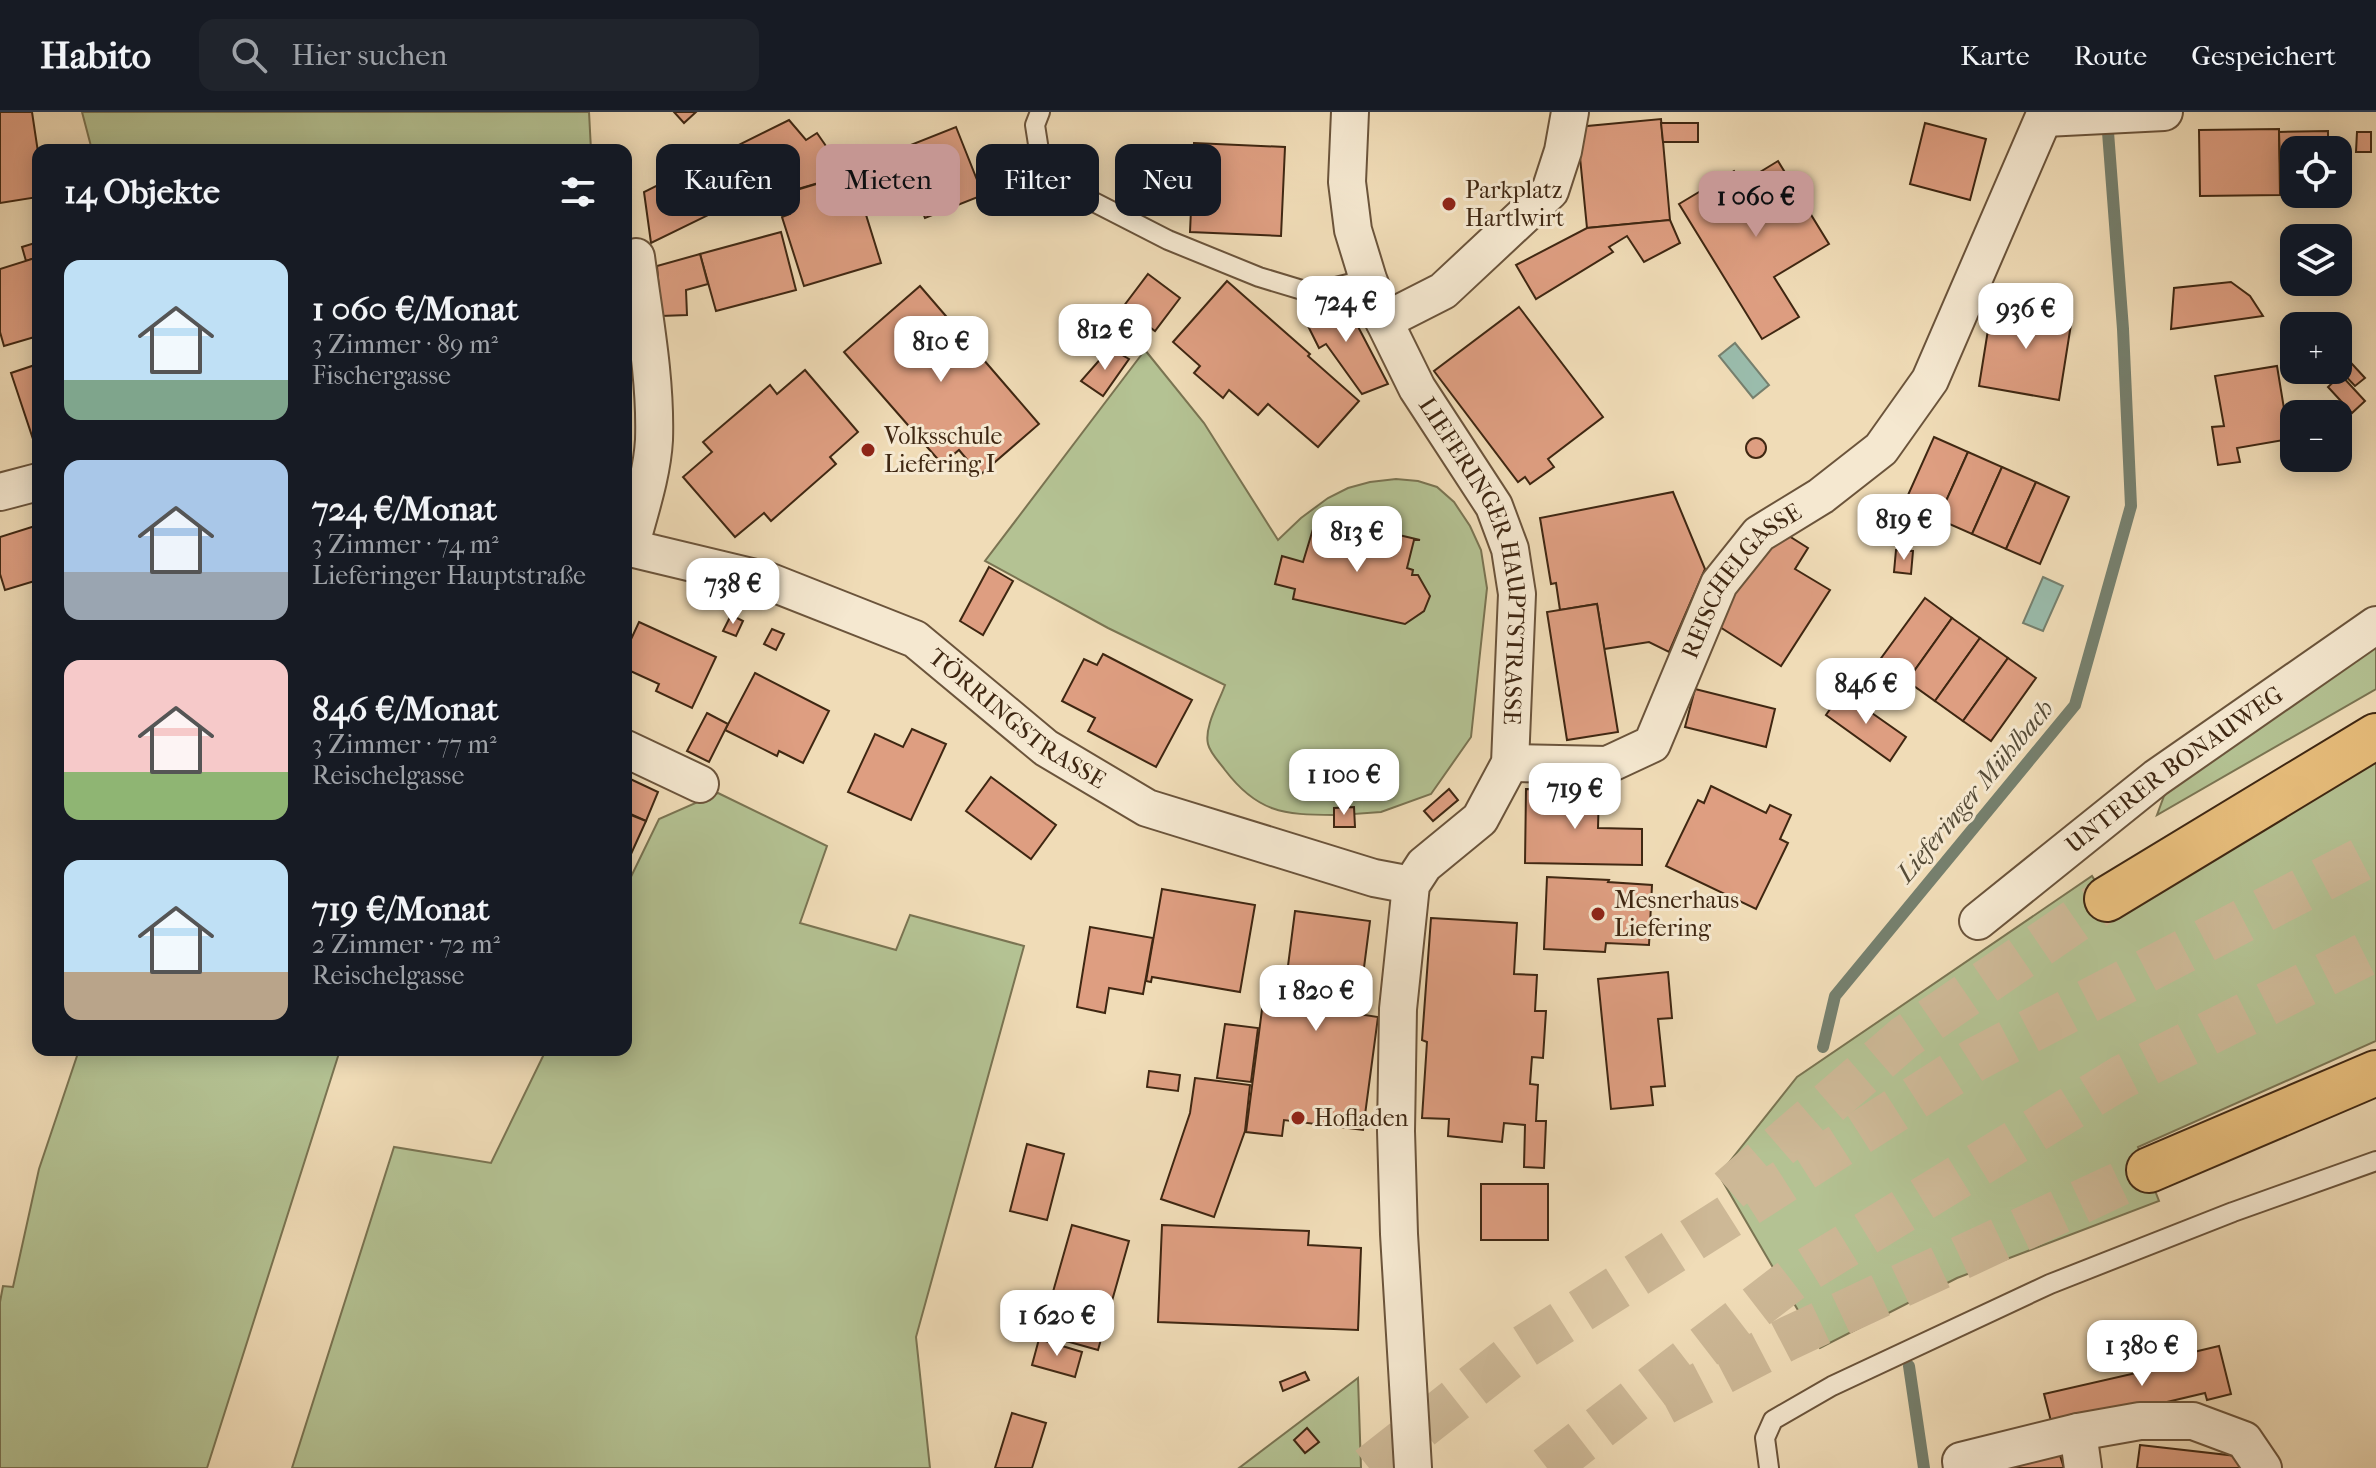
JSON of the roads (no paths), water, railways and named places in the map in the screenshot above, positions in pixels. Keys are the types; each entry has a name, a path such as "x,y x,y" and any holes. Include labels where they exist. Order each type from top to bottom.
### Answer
{"highway":[{"path":"2107,899 2376,736"},
{"path":"2149,1170 2376,1073"}],"street":[{"name":"LIEFERINGER HAUPTSTRASSE","path":"1350,112 1349,198 1353,230 1368,279 1384,321 1417,388 1494,506 1510,549 1517,594 1510,763 1480,819 1424,865 1411,885"},
{"path":"1384,321 1443,291 1550,191 1563,151 1570,112"},
{"path":"2046,115 2164,112"},
{"name":"REISCHELGASSE","path":"1510,763 1607,765 1652,744 1719,584 1759,534 1821,496 1881,449 1930,380 2046,115"},
{"path":"632,533 648,479 654,442 654,395 636,257"},
{"path":"0,492 32,484"},
{"name":"TÖRRINGSTRASSE","path":"632,548 768,581 915,639 1046,748 1147,808 1374,878 1411,885"},
{"name":"UNTERER BONAUWEG","path":"1978,921 2156,778 2376,625"},
{"path":"632,752 700,784"},
{"path":"1411,885 1398,1009 1396,1131 1413,1468"},
{"path":"1962,1468 1961,1461 2078,1432 2140,1421 2193,1421 2244,1440 2263,1468"},
{"path":"2078,1432 2083,1468"}],"lane":[{"path":"1040,112 1035,125 1043,176 1140,226 1216,261 1312,293 1368,279"},
{"path":"1769,1468 1765,1438 1773,1420 1832,1386 2050,1284 2233,1212 2376,1161"}],"waterway":[{"name":"Lieferinger Mühlbach","path":"1823,1047 1835,996 2075,705 2131,506 2123,329 2107,119"},
{"name":"Lieferinger Mühlbach","path":"1909,1366 1924,1468"}],"tunnel":[{"path":"1369,1468 1519,1350 1976,1059 2376,852"},
{"path":"1729,1190 1904,1038 2107,899"},
{"path":"1547,1468 1795,1277 2122,1077 2376,949"},
{"path":"1664,1403 1789,1338 2149,1170"}],"place":[{"name":"Parkplatz Hartlwirt","path":"1449,204"},
{"name":"Volksschule Liefering I","path":"868,450"},
{"name":"Mesnerhaus Liefering","path":"1598,914"},
{"name":"Hofladen","path":"1298,1118"}]}
